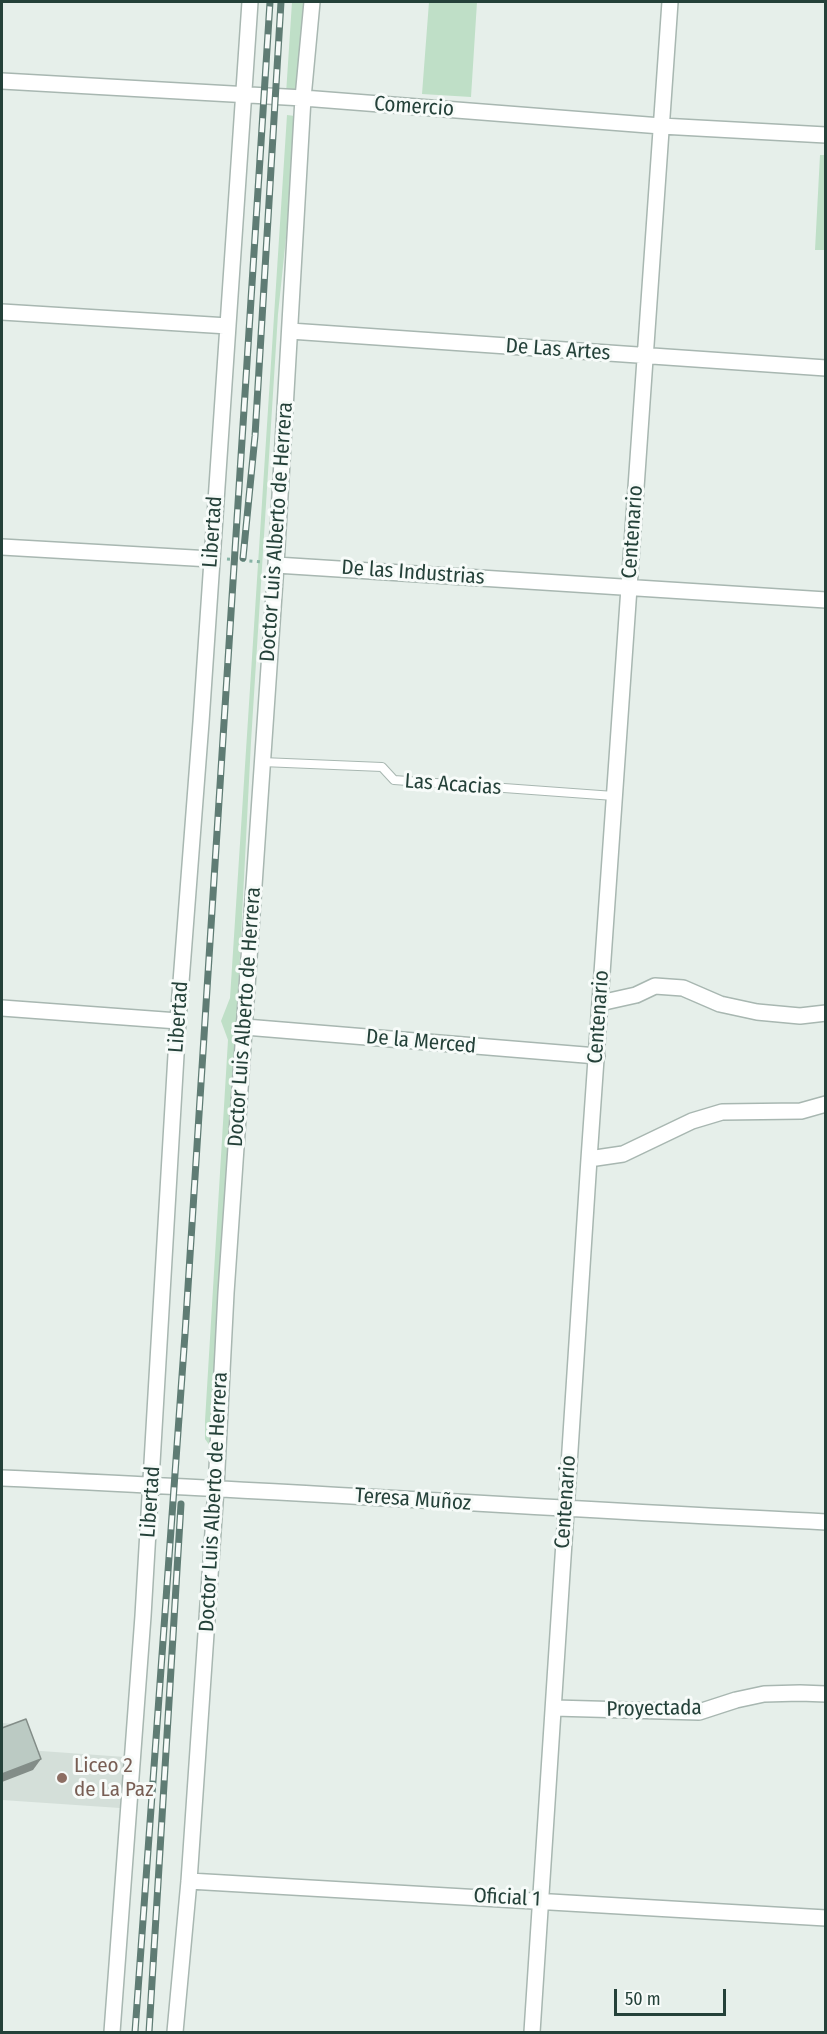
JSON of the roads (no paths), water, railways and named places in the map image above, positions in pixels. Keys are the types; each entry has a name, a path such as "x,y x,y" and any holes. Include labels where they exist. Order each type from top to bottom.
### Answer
{"street":[{"name":"Libertad","path":"112,2032 152,1485 178,1021 201,722 210,559 250,2"},
{"name":"Doctor Luis Alberto de Herrera","path":"175,2032 189,1881 216,1488 226,1293 276,565 303,98 312,2"},
{"name":"Centenario","path":"532,2032 589,1160 670,2"},
{"name":"Comercio","path":"2,81 303,98 661,126 825,135"},
{"path":"2,312 228,326"},
{"name":"De Las Artes","path":"290,331 825,368"},
{"path":"2,547 210,559"},
{"name":"De las Industrias","path":"276,565 825,600"},
{"path":"600,1003 636,995 655,986 683,988 720,1004 757,1012 800,1016 825,1013"},
{"path":"2,1008 178,1021"},
{"name":"De la Merced","path":"245,1028 597,1056"},
{"path":"589,1160 624,1155 692,1121 722,1112 801,1110 825,1104"},
{"name":"Teresa Muñoz","path":"2,1478 216,1488 566,1510 825,1522"},
{"name":"Proyectada","path":"554,1708 699,1712 764,1694 825,1694"},
{"name":"Oficial 1","path":"189,1881 825,1918"}],"lane":[{"name":"Las Acacias","path":"262,762 382,766 394,780 614,796"}],"railway":[{"path":"135,2032 185,1334 270,2"},
{"path":"243,558 255,436 281,2"},
{"path":"149,2032 181,1504"}],"place":[{"name":"Liceo 2 de La Paz","path":"62,1778"}]}
